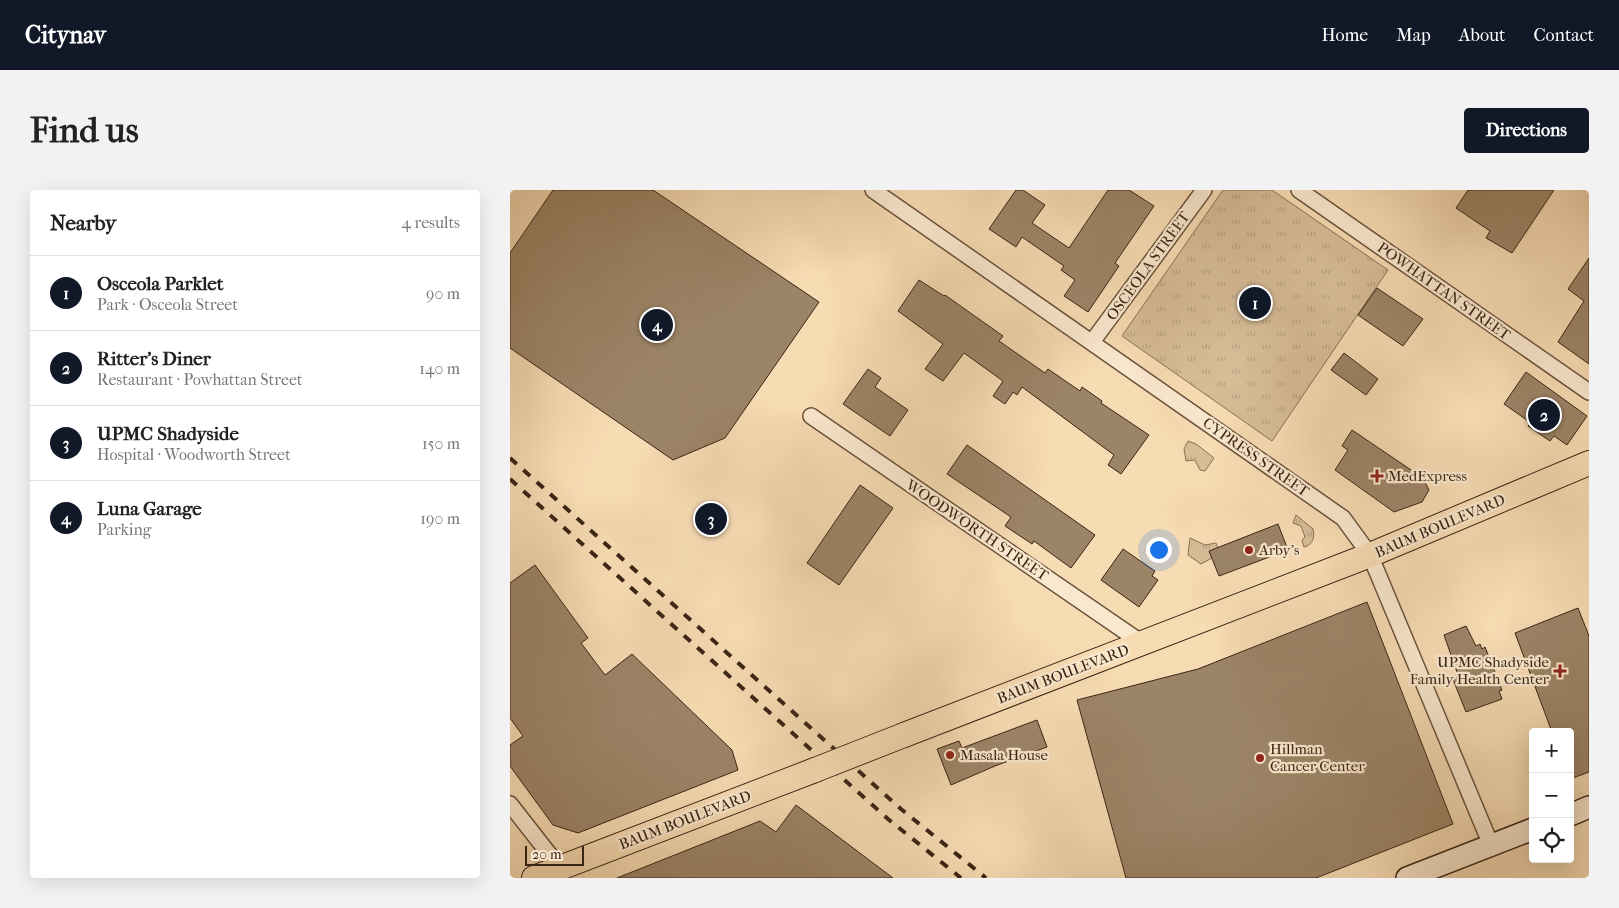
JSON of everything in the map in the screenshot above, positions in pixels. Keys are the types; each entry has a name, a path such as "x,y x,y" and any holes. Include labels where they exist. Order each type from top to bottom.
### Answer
{"main road":[{"name":"BAUM BOULEVARD","path":"534,878 563,873 904,735 1370,555 1589,463"},
{"path":"1574,813 1589,807"},
{"path":"1407,878 1529,831"}],"street":[{"name":"OSCEOLA STREET","path":"1092,342 1204,190"},
{"name":"POWHATTAN STREET","path":"1299,190 1589,392"},
{"name":"CYPRESS STREET","path":"876,191 1343,518 1370,555 1491,845"},
{"name":"WOODWORTH STREET","path":"811,416 1142,643"},
{"path":"510,804 563,873"}],"green space":[{"path":"1223,190 1272,190 1388,270 1272,441 1122,336"},
{"path":"1188,441 1196,444 1214,458 1205,471 1200,470 1195,460 1186,461 1184,449"},
{"path":"1296,515 1313,529 1313,540 1304,547 1302,540 1305,537 1301,526 1293,523"},
{"path":"1190,538 1205,545 1216,543 1218,548 1212,558 1201,564 1188,555"}],"building":[{"path":"553,190 653,190 819,302 725,438 673,460 510,348 510,253"},
{"path":"1016,190 1023,190 1045,205 1032,223 1069,248 1108,190 1129,190 1154,206 1115,263 1119,266 1088,312 1064,296 1075,280 1061,270 1064,266 1022,237 1016,247 989,229"},
{"path":"1468,190 1554,190 1512,253 1486,238 1490,231 1456,208"},
{"path":"1589,258 1589,364 1558,342 1584,301 1568,289"},
{"path":"919,280 945,295 1003,336 999,341 1045,373 1048,369 1080,391 1082,387 1102,401 1101,403 1149,435 1121,474 1108,465 1114,455 1022,387 1017,395 1013,392 1005,404 993,396 1003,381 964,353 943,381 925,369 943,344 898,311"},
{"path":"1377,288 1423,319 1403,346 1358,315"},
{"path":"1344,353 1378,379 1366,395 1331,370"},
{"path":"868,369 881,378 875,387 908,410 890,436 843,404"},
{"path":"1526,372 1587,416 1567,445 1554,436 1550,441 1528,426 1531,423 1504,404"},
{"path":"1352,430 1423,478 1429,490 1422,502 1394,512 1335,470 1348,450 1342,446"},
{"path":"967,445 1095,535 1071,568 1034,541 1032,544 1005,526 1011,517 947,474"},
{"path":"860,485 893,508 839,585 807,563"},
{"name":"Arby's","path":"1278,524 1288,550 1219,576 1209,551"},
{"path":"1123,549 1155,571 1152,576 1158,580 1139,607 1101,580"},
{"path":"535,565 588,638 581,643 605,675 632,654 732,750 738,770 578,833 553,825 510,766 510,745 523,736 510,718 510,583"},
{"name":"Hillman Cancer Center","path":"1367,602 1453,824 1316,878 1126,878 1077,700 1198,669"},
{"name":"UPMC Shadyside Family Health Center","path":"1578,608 1589,636 1589,772 1574,778 1574,728 1551,728 1515,633"},
{"path":"1466,626 1476,646 1480,644 1482,649 1485,647 1502,690 1499,691 1502,699 1466,712 1452,677 1458,675 1444,635"},
{"path":"1037,720 1047,747 951,785 937,749 959,741 962,748"},
{"path":"796,805 893,878 617,878 760,821 776,832"}],"railway":[{"path":"510,458 901,809 986,878"},
{"path":"510,479 888,819 961,878"}],"place":[{"name":"Osceola Parklet","path":"1255,303"},
{"name":"Luna Garage","path":"657,325"},
{"name":"Ritter's Diner","path":"1544,415"},
{"name":"MedExpress","path":"1377,476"},
{"name":"UPMC Shadyside","path":"711,519"},
{"name":"Arby's","path":"1249,550"},
{"name":"UPMC Shadyside Family Health Center","path":"1560,671"},
{"name":"Masala House","path":"950,755"},
{"name":"Hillman Cancer Center","path":"1260,758"}]}
